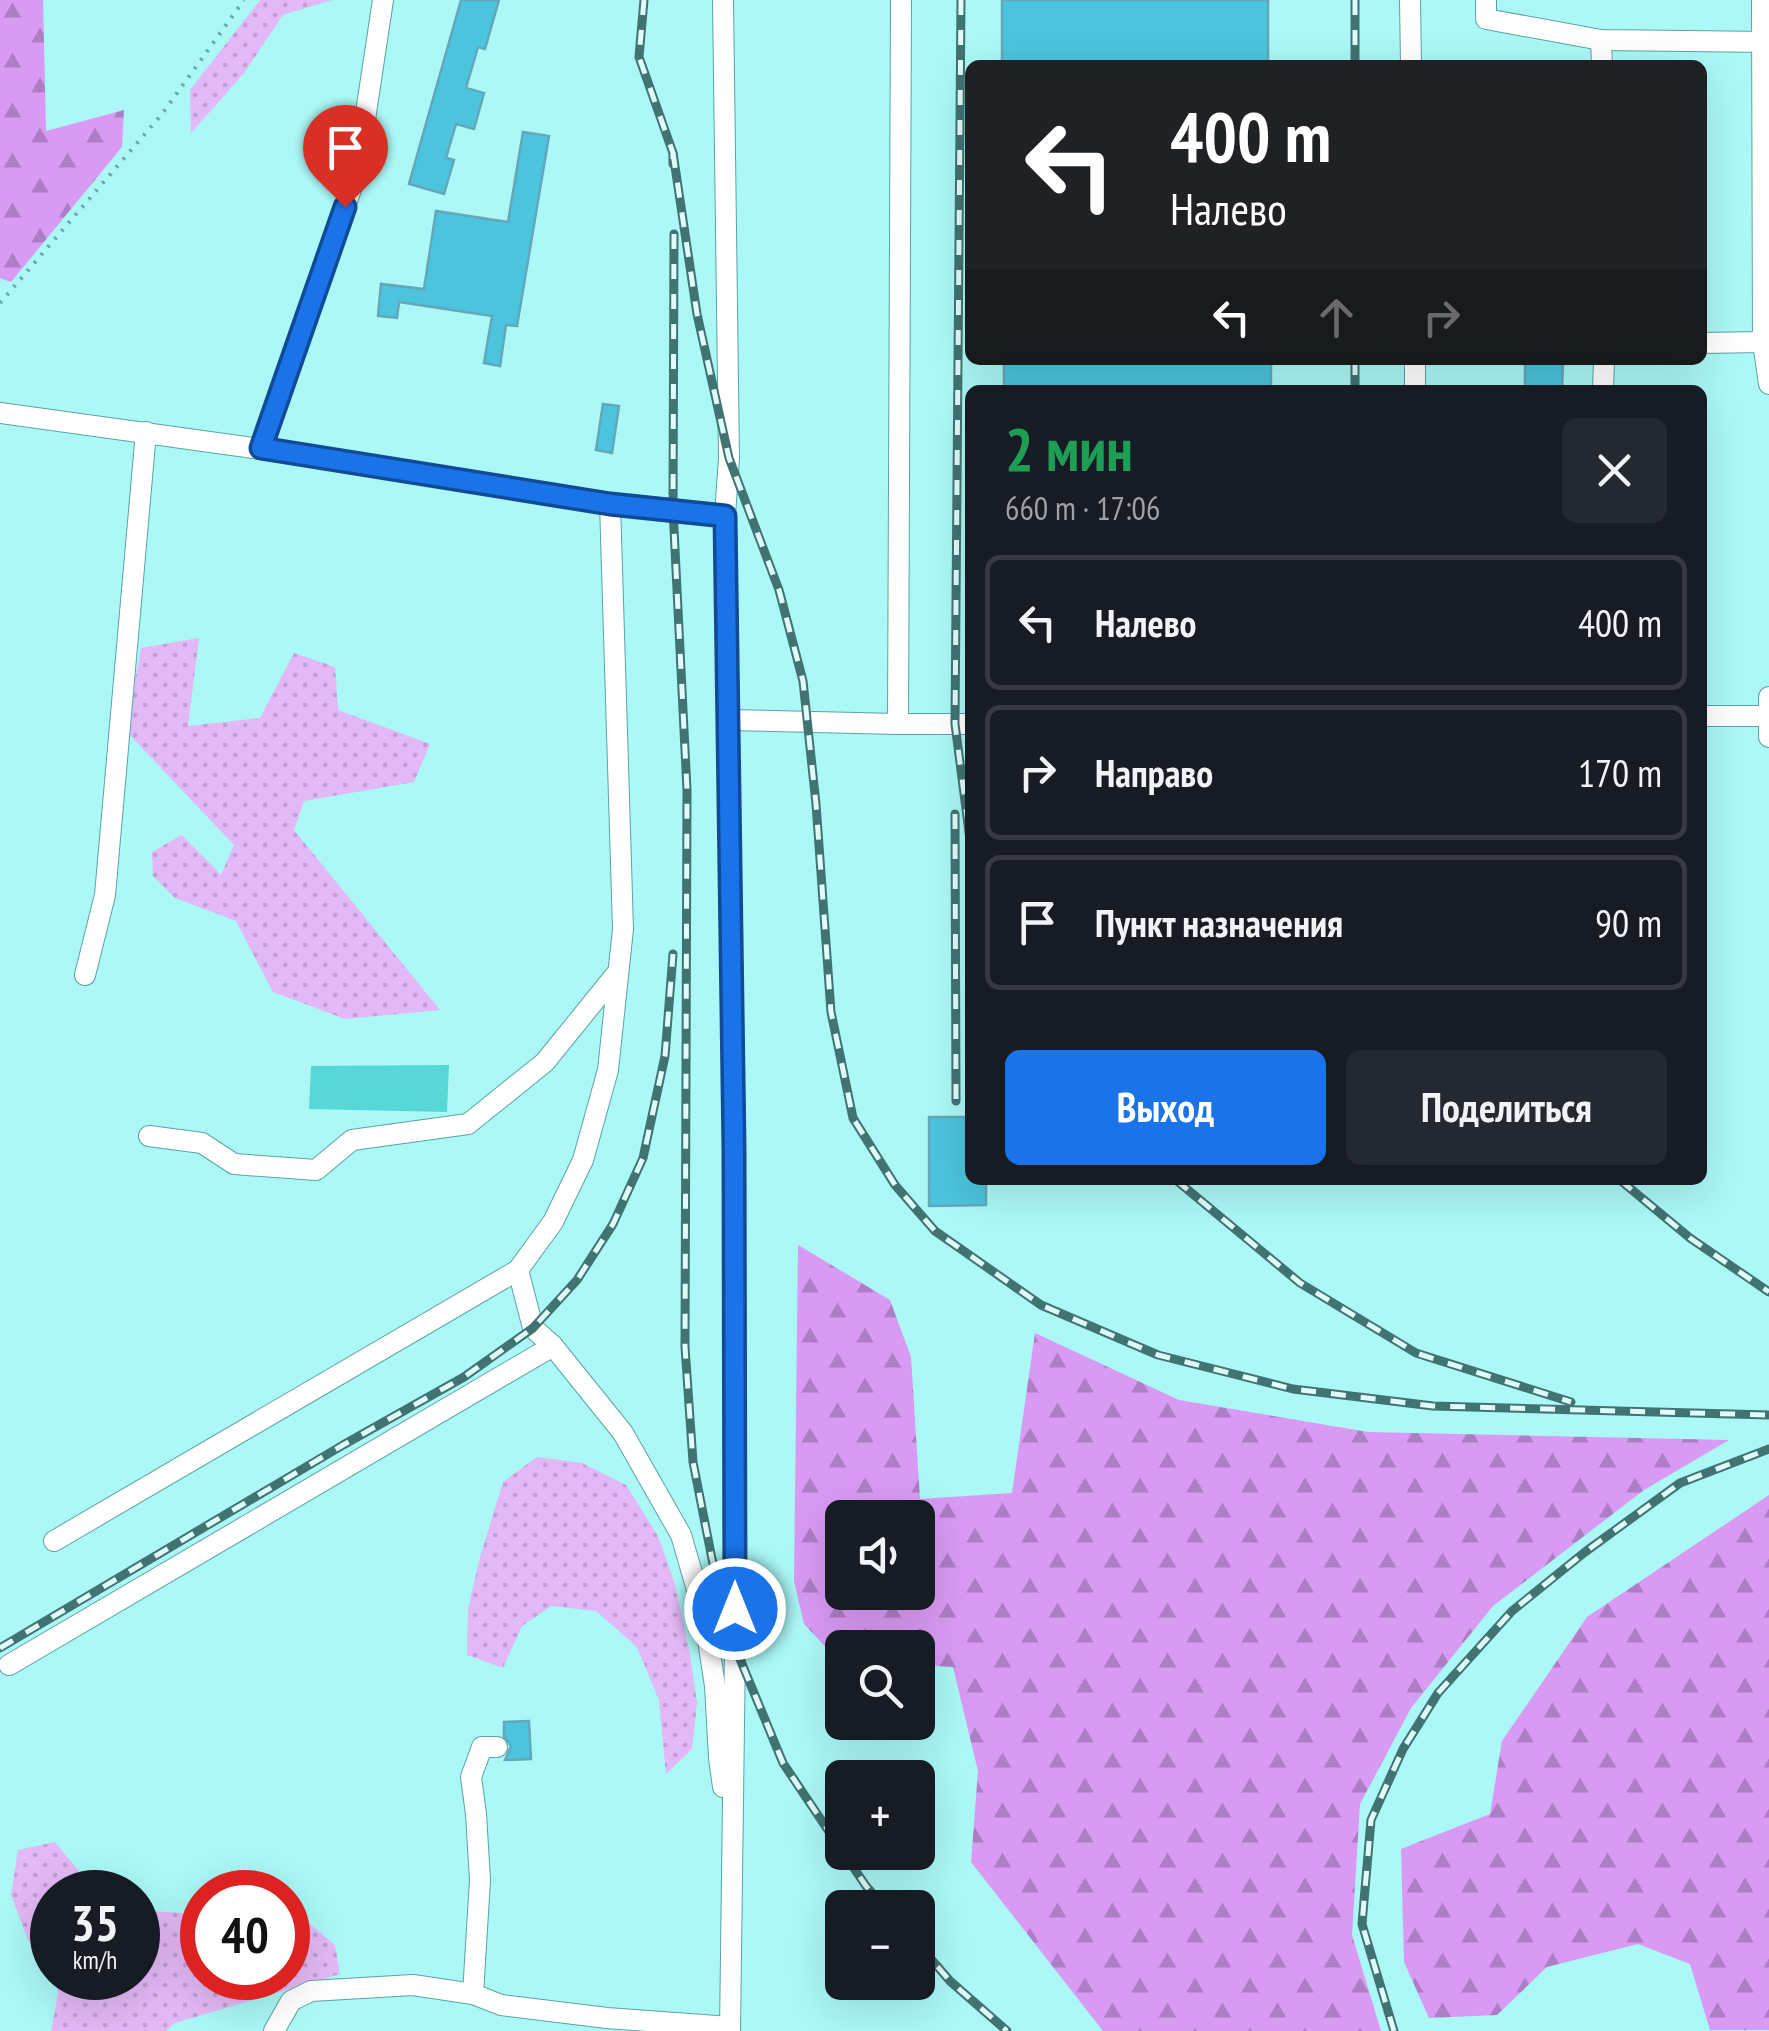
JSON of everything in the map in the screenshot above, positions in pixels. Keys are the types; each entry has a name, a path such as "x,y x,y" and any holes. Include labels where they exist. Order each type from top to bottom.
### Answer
{"street":[{"path":"261,448 357,172 383,0"},
{"path":"274,2031 291,2002 311,1990 413,1985 473,1994 500,2005 730,2029 734,1150 723,0"},
{"path":"898,724 900,0"},
{"path":"1410,0 1411,60"},
{"path":"1486,0 1486,19 1601,40 1766,42"},
{"path":"1762,0 1766,42 1763,342 1769,384"},
{"path":"1601,40 1602,60"},
{"path":"1707,342 1763,342"},
{"path":"0,414 261,448 610,504 725,516"},
{"path":"85,974 105,895 146,432"},
{"path":"54,1541 518,1270 554,1222 583,1160 608,1070 623,928 610,504"},
{"path":"1769,697 1769,737"},
{"path":"1707,716 1769,716"},
{"path":"728,720 965,724"},
{"path":"149,1136 202,1144 234,1164 316,1170 352,1140 468,1124 545,1062 618,972"},
{"path":"518,1270 533,1328 553,1346 622,1433 681,1536 704,1614 716,1686 719,1758 733,1848"},
{"path":"9,1665 553,1346"},
{"path":"473,1994 480,1880 471,1777 482,1746 497,1746"}],"path":[{"path":"0,303 162,114 244,0"}],"shaded area":[{"path":"260,0 332,0 283,15 244,73 191,133 190,90"},
{"path":"199,638 188,726 260,718 294,653 335,667 338,710 430,744 414,782 304,801 294,830 440,1010 345,1019 273,992 236,921 175,898 153,876 152,852 182,835 221,875 234,845 126,731 141,648"},
{"path":"537,1457 582,1463 626,1485 658,1536 675,1584 697,1703 692,1749 666,1774 659,1700 637,1647 596,1611 551,1606 522,1626 503,1668 467,1655 468,1609 503,1482"},
{"path":"55,1842 78,1870 30,1870 30,1942 11,1895 18,1850"},
{"path":"160,1912 180,1913 180,2000 252,2000 175,2023 166,2031 51,2031 57,2000 160,2000"},
{"path":"310,1924 335,1945 340,1974 310,1983"}],"green space":[{"path":"0,0 43,0 46,131 124,110 122,147 11,282 0,278"},
{"path":"798,1245 890,1300 911,1357 920,1499 1012,1493 1035,1333 1179,1400 1368,1432 1729,1440 1644,1490 1493,1606 1411,1708 1360,1804 1352,1935 1381,2031 1103,2031 971,1862 978,1771 953,1667 935,1666 935,1630 825,1630 825,1646 804,1624 794,1581"},
{"path":"1769,1495 1769,2030 1710,2030 1690,1964 1638,1944 1547,1967 1497,2015 1429,2018 1404,1962 1401,1849 1490,1814 1502,1741 1587,1617"}],"water":[{"path":"449,1065 447,1112 309,1109 311,1066"}],"building":[{"path":"461,0 499,0 485,49 478,47 466,88 484,93 474,129 456,124 446,158 454,160 444,194 409,184"},
{"path":"1002,0 1268,0 1268,60 1002,60"},
{"path":"523,132 549,136 517,326 506,325 500,366 484,363 492,316 399,302 397,318 378,316 381,284 424,289 436,211 508,222"},
{"path":"1004,365 1271,365 1271,385 1004,385"},
{"path":"1525,365 1563,365 1562,385 1525,385"},
{"path":"603,404 619,406 612,453 596,450"},
{"path":"929,1117 965,1117 965,1185 986,1185 986,1205 929,1206"},
{"path":"529,1721 531,1759 505,1760 511,1746 504,1736 504,1722"}],"railway":[{"path":"644,0 639,57 673,153 673,164"},
{"path":"961,0 955,724 965,801"},
{"path":"1355,0 1355,60"},
{"path":"673,153 697,314 729,458 779,590 803,681 831,1012 853,1118 895,1185 935,1231 1041,1305 1158,1355 1293,1389 1433,1406 1769,1415"},
{"path":"674,234 673,509 687,790 685,1347 693,1462 735,1647 783,1763 825,1826"},
{"path":"1355,365 1355,385"},
{"path":"955,814 956,1101"},
{"path":"0,1648 464,1377 533,1328 577,1280 613,1224 643,1158 665,1056 673,954"},
{"path":"1182,1185 1300,1283 1416,1353 1571,1402"},
{"path":"1626,1185 1690,1238 1769,1292"},
{"path":"1394,2031 1362,1924 1371,1820 1403,1749 1438,1693 1512,1611 1585,1552 1680,1483 1769,1449"},
{"path":"855,1870 869,1890"},
{"path":"935,1964 1007,2031"}],"route":[{"path":"345,207 261,448 610,504 725,516 734,1150 735,1609"}]}
